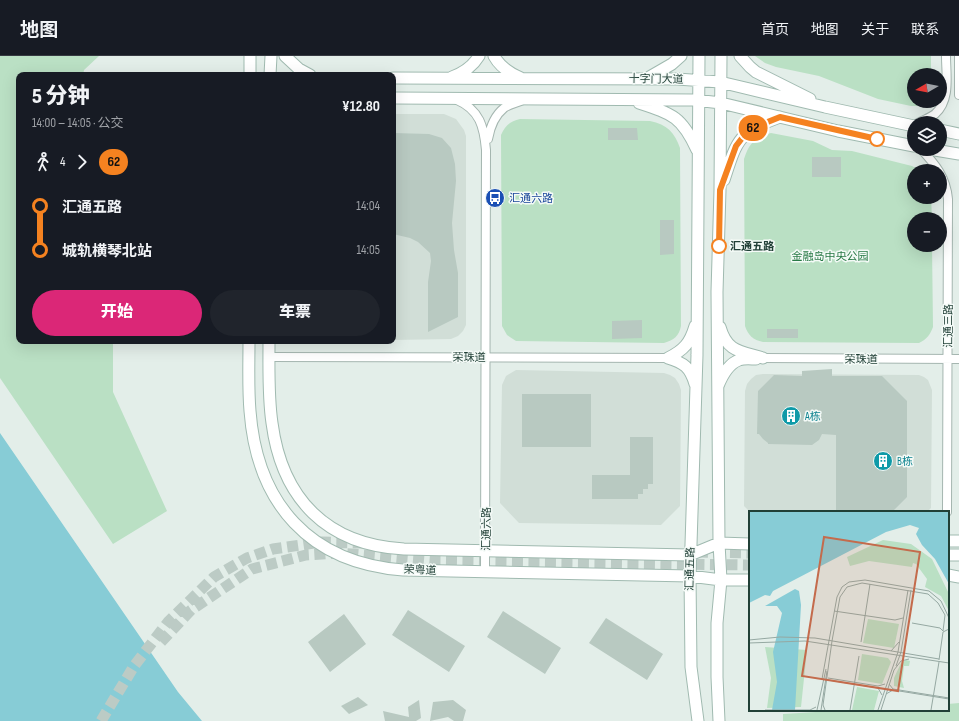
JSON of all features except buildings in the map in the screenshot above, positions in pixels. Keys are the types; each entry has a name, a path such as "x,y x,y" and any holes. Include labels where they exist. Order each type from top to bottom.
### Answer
{"street":[{"path":"250,56 250,72"},
{"path":"270,72 271,56"},
{"path":"284,56 305,72"},
{"path":"449,78 460,74 470,67 479,56"},
{"path":"494,56 502,67 512,74 523,78"},
{"path":"646,79 672,64 680,56"},
{"name":"汇通五路","path":"698,721 691,667 690,556 698,316 699,56"},
{"path":"719,721 716,677 721,580 719,543 717,292 720,190 721,56"},
{"path":"740,56 756,72 825,107"},
{"path":"931,116 935,114 944,100 946,90 946,56"},
{"path":"959,56 959,96"},
{"name":"十字门大道","path":"396,78 699,80 720,82 825,107 907,123"},
{"name":"十字门大道","path":"396,98 699,101 721,103 838,131 907,145"},
{"name":"汇通六路","path":"454,99 468,105 477,115 485,132 486,572"},
{"name":"汇通六路","path":"486,150 490,128 496,118 505,108 526,99"},
{"path":"629,100 664,111 678,120 689,133 699,154"},
{"path":"720,190 732,154 740,139 753,128 780,117"},
{"path":"947,131 959,134"},
{"path":"947,152 959,154"},
{"name":"汇通三路","path":"928,156 940,172 948,191 947,511"},
{"path":"668,358 680,352 687,344 693,334 698,316"},
{"path":"718,321 724,340 730,346 738,351 763,358"},
{"name":"荣粤道","path":"249,344 250,412 255,443 270,487 277,501 296,525 319,545 333,552 353,561 375,567 403,570 690,576 721,580 749,580"},
{"name":"荣粤道","path":"269,344 270,410 278,452 288,478 294,490 320,520 330,528 354,539 379,547 404,550 690,556 719,543 749,544"},
{"name":"荣珠道","path":"269,356 668,358"},
{"path":"668,358 682,362 694,379 696,388"},
{"path":"718,387 722,376 728,368 739,360 763,358"},
{"name":"荣珠道","path":"763,358 959,359"},
{"path":"949,576 959,577"}],"shaded area":[{"path":"396,114 444,114 456,119 464,130 466,136 466,325 458,336 451,339 396,340"},
{"path":"516,370 664,373 675,378 681,390 680,506 661,525 519,523 500,503 502,385 506,376"},
{"path":"756,375 919,375 928,380 932,390 931,508 928,511 749,511 744,506 745,391 747,384"}],"green space":[{"path":"0,56 99,56 84,72 16,72 16,344 113,344 113,392 167,511 113,544 0,378"},
{"path":"755,56 931,56 931,68 907,68 907,105 878,99 819,76 776,67 765,63"},
{"path":"520,119 650,121 666,127 676,138 680,148 681,326 679,332 673,339 664,343 516,341 507,335 502,326 501,135 508,124"},
{"name":"金融岛中央公园","path":"771,133 813,141 832,150 852,151 907,165 907,204 931,204 932,212 907,212 907,252 932,252 933,327 929,335 924,340 919,343 763,342 756,340 749,334 745,326 744,159 753,142 761,136"},
{"path":"959,703 959,721 783,721 783,714 832,711 949,711 949,704"}],"water":[{"path":"0,433 178,692 202,721 0,721"}],"tunnel":[{"path":"101,721 134,666 168,622 214,577 247,558 273,549 322,542 362,543"},
{"path":"697,552 749,553"},
{"path":"161,642 191,610 252,569 306,555 339,553 437,561 749,565"}],"bus line":[{"name":"62","path":"719,246 720,190 736,146 740,139 753,128 780,117 877,139"}],"place":[{"name":"汇通六路","path":"495,198"},
{"name":"汇通五路","path":"719,246"},
{"name":"A栋","path":"791,416"},
{"name":"B栋","path":"883,461"}]}
